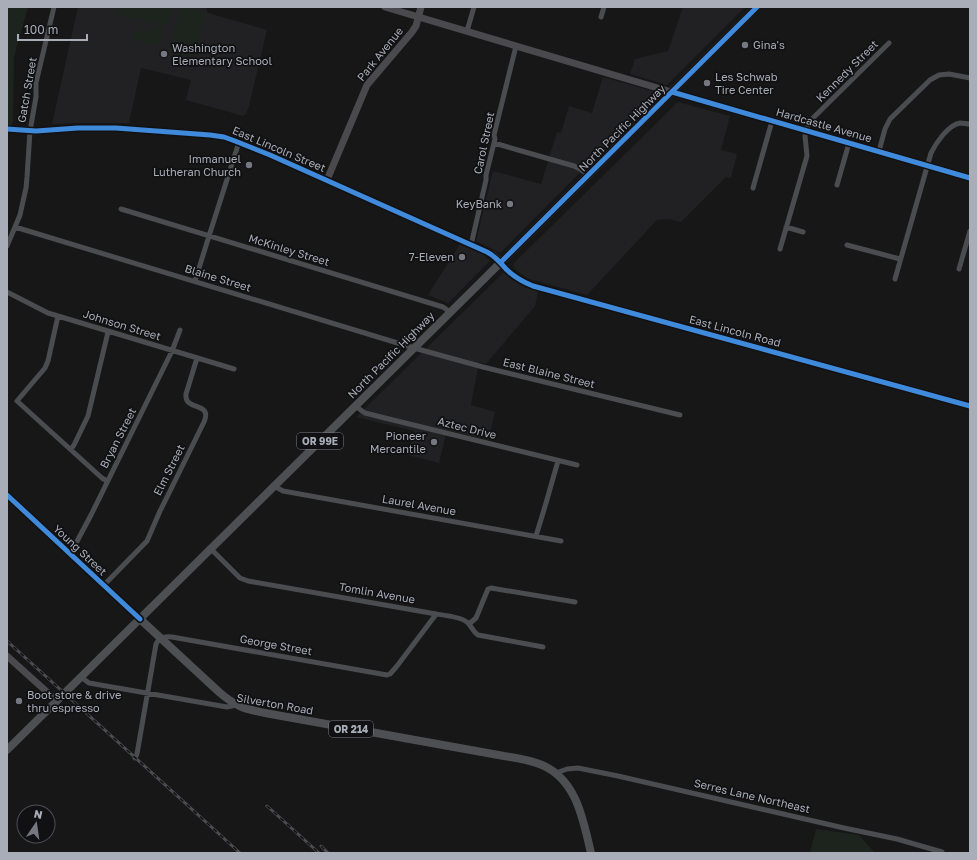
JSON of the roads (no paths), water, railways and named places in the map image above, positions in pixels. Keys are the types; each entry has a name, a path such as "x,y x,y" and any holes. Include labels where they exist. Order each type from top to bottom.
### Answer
{"main road":[{"name":"North Pacific Highway","path":"57,701 757,7"},
{"name":"Young Street","path":"140,619 218,692 236,705"},
{"name":"OR 99E","path":"7,750 57,701"},
{"name":"Silverton Road","path":"236,705 258,712 519,759 547,767 556,773"},
{"name":"OR 214","path":"556,773 567,783 575,799 580,811 591,853"}],"street":[{"name":"Gatch Street","path":"7,246 20,213 26,188 28,177 30,131 36,97 36,83 54,7"},
{"name":"Hardcastle Avenue","path":"385,7 970,178"},
{"name":"Park Avenue","path":"327,180 367,85 410,35 416,26 421,7"},
{"path":"467,31 474,7"},
{"path":"601,17 604,7"},
{"name":"Kennedy Street","path":"806,131 810,121 889,43"},
{"name":"Carol Street","path":"472,245 494,143 494,135 516,46"},
{"path":"879,151 885,129 890,118 926,83 939,75 949,74 970,78"},
{"path":"752,188 772,121"},
{"path":"895,278 927,166 934,147 952,126 960,123 970,124"},
{"name":"East Lincoln Street","path":"7,129 30,131 82,128 128,128 215,135 239,142 283,160 472,245 493,255 501,262"},
{"path":"780,248 807,156 805,143 806,131"},
{"path":"195,281 239,142"},
{"path":"494,143 551,159 580,169 588,175"},
{"path":"837,185 849,143"},
{"name":"McKinley Street","path":"121,210 436,305 450,312"},
{"name":"Blaine Street","path":"15,227 414,348"},
{"path":"786,227 803,232"},
{"path":"959,269 970,231"},
{"path":"847,245 900,259"},
{"name":"East Lincoln Road","path":"501,262 517,278 533,286 970,406"},
{"name":"Johnson Street","path":"7,292 39,309 58,316 234,369"},
{"path":"58,316 48,361 45,368 17,401 107,482"},
{"name":"Bryan Street","path":"70,553 172,351 180,330"},
{"path":"71,449 88,416 108,332"},
{"name":"East Blaine Street","path":"414,348 483,367 680,415"},
{"name":"Elm Street","path":"104,585 147,541 160,510 172,489 204,422 206,416 204,411 200,407 188,403 186,398 197,358"},
{"name":"Aztec Drive","path":"355,406 365,413 577,465"},
{"path":"536,536 558,461"},
{"name":"Laurel Avenue","path":"274,486 283,491 561,541"},
{"name":"Young Street","path":"7,495 140,619"},
{"name":"Tomlin Avenue","path":"211,549 240,578 248,581 463,620 469,624 474,633 481,636 543,647"},
{"path":"469,624 476,618 488,589 491,588 574,602"},
{"name":"George Street","path":"161,638 172,637 388,674 397,666 436,614"},
{"path":"135,758 137,754 156,644 161,638"},
{"path":"7,656 57,701"},
{"name":"Silverton Road","path":"81,677 89,683 227,707 236,705"},
{"name":"Serres Lane Northeast","path":"556,773 567,769 578,768 612,774 897,839 942,852"}],"railway":[{"path":"7,641 240,853"},
{"path":"267,806 319,853"},
{"path":"321,846 328,853"}],"place":[{"name":"Gina's","path":"745,45"},
{"name":"Washington Elementary School","path":"164,54"},
{"name":"Les Schwab Tire Center","path":"707,83"},
{"name":"Immanuel Lutheran Church","path":"249,165"},
{"name":"KeyBank","path":"510,204"},
{"name":"7-Eleven","path":"462,257"},
{"name":"Pioneer Mercantile","path":"434,442"},
{"name":"Boot store & drive thru espresso","path":"19,701"}]}
